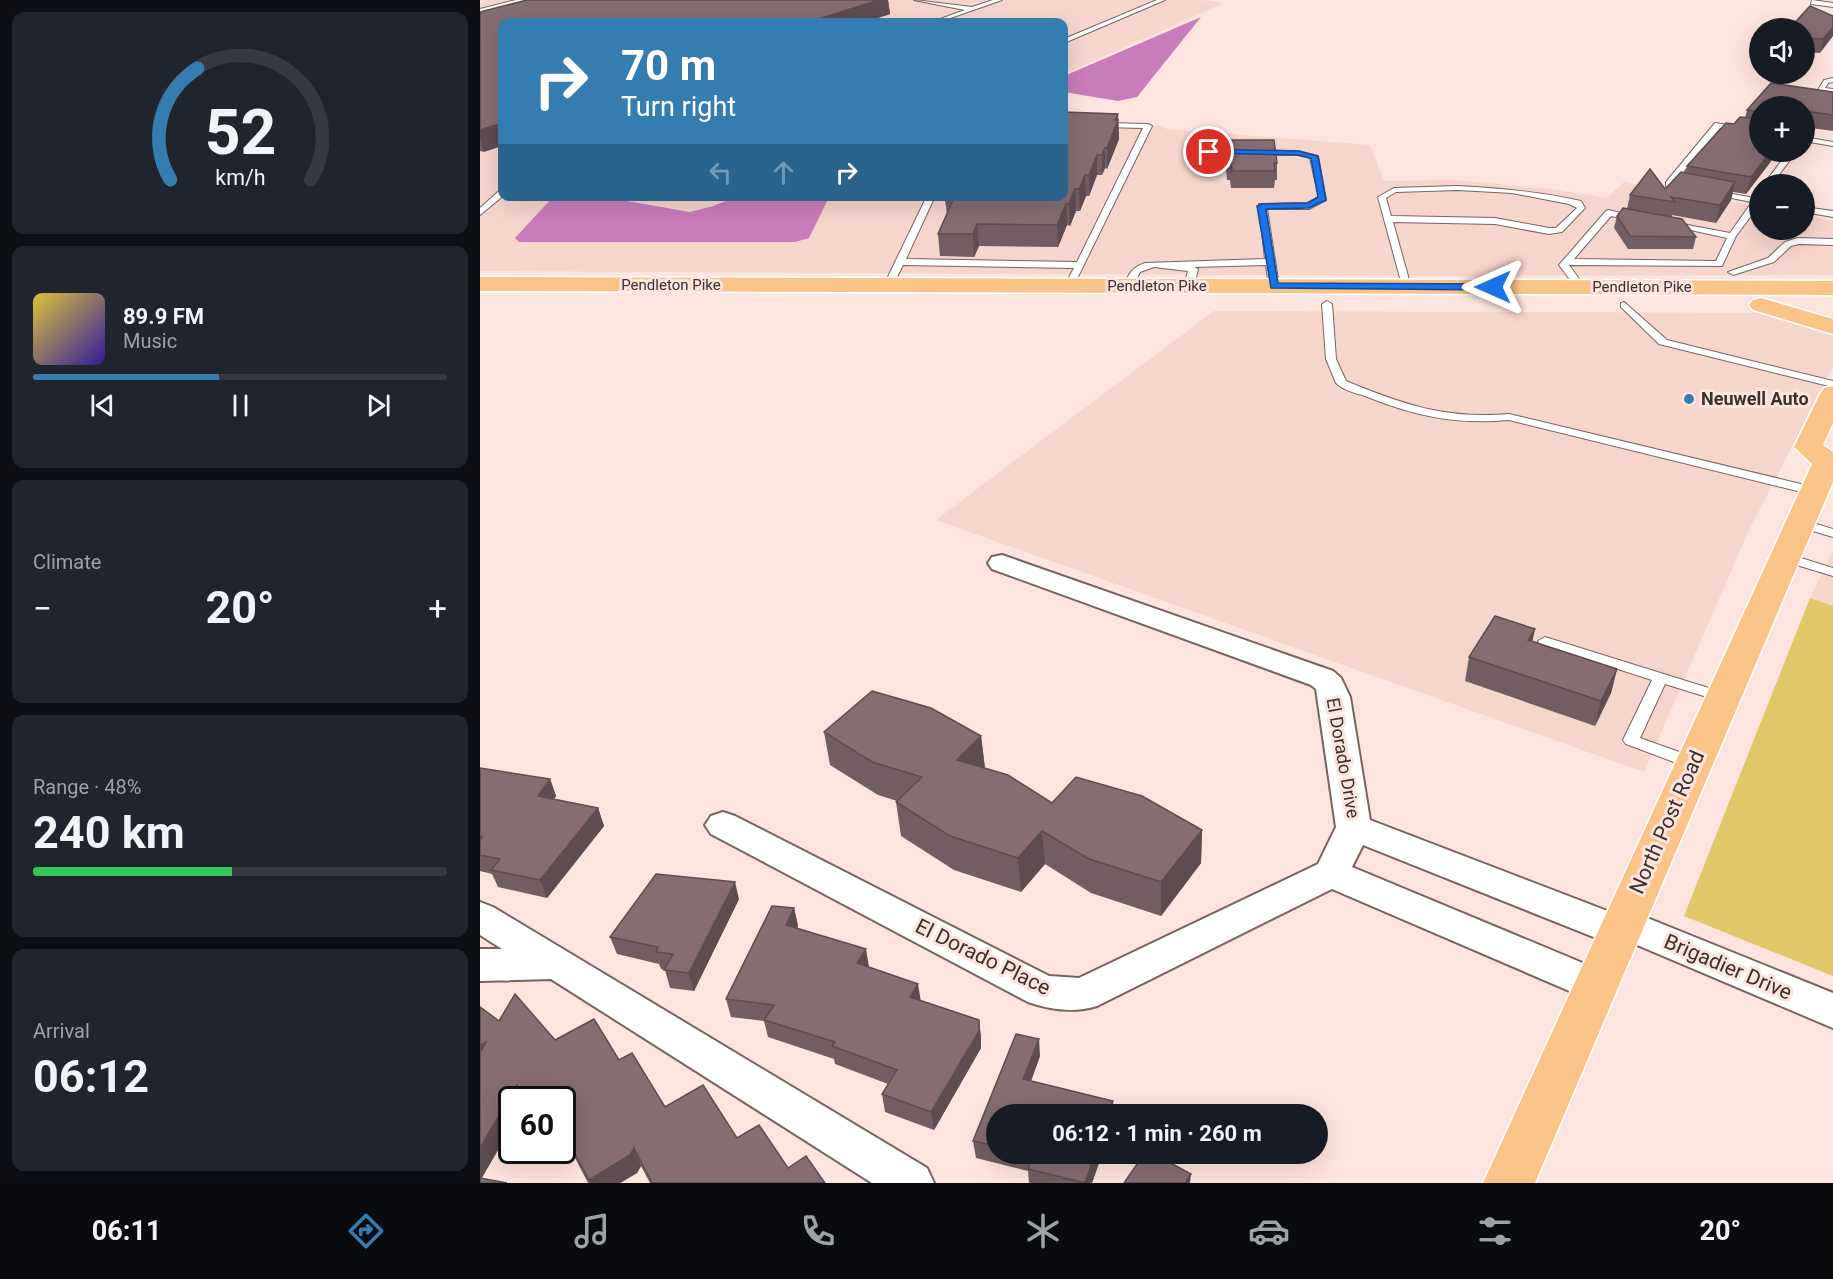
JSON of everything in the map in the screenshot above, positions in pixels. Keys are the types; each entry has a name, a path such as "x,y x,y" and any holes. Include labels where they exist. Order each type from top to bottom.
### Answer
{"main road":[{"name":"Pendleton Pike","path":"480,284 889,285 1074,275 1129,286 1274,286 1406,296 1624,305 1833,306"},
{"name":"Pendleton Pike","path":"480,302 1327,304 1406,296 1738,280 1833,288"},
{"path":"1761,305 1833,327"},
{"path":"1823,487 1808,447 1833,394"},
{"name":"North Post Road","path":"1509,1183 1785,557 1823,487"}],"street":[{"name":"El Dorado Drive","path":"1002,563 1322,678 1330,685 1333,693 1354,827 1621,927"},
{"name":"El Dorado Place","path":"723,825 1042,991 1060,994 1083,994 1331,873"},
{"path":"1354,827 1331,873 1595,985"},
{"path":"480,917 911,1183"},
{"name":"Brigadier Drive","path":"1621,927 1833,1011"},
{"path":"480,965 557,963"}],"lane":[{"path":"480,11 523,0"},
{"path":"917,0 973,9"},
{"path":"947,18 999,0"},
{"path":"1068,39 1162,0"},
{"path":"1815,0 1813,3 1833,6"},
{"path":"1833,80 1826,81 1820,88 1833,91"},
{"path":"900,262 1074,275 1148,126 1068,124"},
{"path":"1691,188 1669,184 1718,125 1749,130"},
{"path":"1815,141 1833,144"},
{"path":"1209,152 1298,153 1314,156 1323,198 1309,206 1262,206 1274,286"},
{"path":"1388,219 1495,220 1549,231 1559,230 1581,207 1578,203 1512,190 1458,188 1394,190 1382,197 1406,296"},
{"path":"1702,190 1749,197"},
{"path":"480,212 498,196"},
{"path":"889,285 930,201"},
{"path":"1815,211 1833,214"},
{"path":"1580,287 1564,265 1609,213 1642,220"},
{"path":"1719,264 1732,236 1749,213"},
{"path":"1665,224 1732,236"},
{"path":"1567,262 1719,264 1738,280 1771,260 1788,244 1798,241 1833,242"},
{"path":"1129,286 1130,276 1134,270 1143,265 1272,262"},
{"path":"1180,265 1193,268 1189,286"},
{"path":"1327,304 1331,359 1341,383 1389,403 1446,417 1469,419 1509,417 1823,487"},
{"path":"1624,305 1662,342 1833,384"},
{"path":"1785,557 1833,572"},
{"path":"1545,641 1723,698"},
{"path":"1661,677 1631,740 1693,763"}],"shaded area":[{"path":"480,0 1201,0 1224,3 1068,72 1068,18 498,18 498,201 1068,201 1068,120 1163,126 1166,129 1370,145 1384,181 1454,180 1552,189 1606,198 1624,182 1749,205 1749,240 1815,240 1815,217 1833,221 1833,275 1479,276 480,271 480,4 484,2"},
{"path":"1201,17 1137,97 1118,101 1068,93 1068,74"},
{"path":"549,201 627,201 690,212 726,201 827,201 809,238 795,242 519,242 515,238"},
{"path":"1214,311 1778,313 1833,331 1833,367 1748,532 1644,772 936,520"},
{"path":"1833,551 1833,606 1810,598"},
{"path":"1810,598 1833,606 1833,976 1684,916"}],"building":[{"path":"527,0 879,0 822,18 498,18 498,124 480,130 480,12"},
{"path":"1810,6 1833,16 1833,27 1823,39 1815,39 1815,18 1799,18"},
{"path":"1770,84 1833,92 1833,115 1815,113 1815,96 1759,96"},
{"path":"1068,112 1118,114 1115,120 1118,120 1107,148 1102,155 1097,155 1089,175 1085,175 1079,189 1075,189 1057,225 977,224 973,234 938,234 953,201 1068,201"},
{"path":"1740,117 1749,118 1749,162 1762,162 1753,174 1749,174 1749,177 1687,166 1726,123 1734,124"},
{"path":"1226,140 1274,140 1277,163 1274,163 1275,171 1232,171 1231,163 1228,163"},
{"path":"1650,169 1665,189 1681,172 1735,182 1720,205 1671,197 1675,202 1630,195"},
{"path":"1623,208 1682,219 1696,237 1630,236 1617,216"},
{"path":"1495,616 1535,629 1528,640 1617,669 1601,701 1469,657"},
{"path":"872,691 931,708 981,736 957,760 1008,775 1052,803 1076,777 1142,796 1202,830 1161,882 1089,859 1042,831 1018,858 950,836 896,802 922,777 872,762 824,732"},
{"path":"480,768 550,779 538,796 598,808 540,880 491,870 500,859 480,855 482,837 480,837"},
{"path":"656,874 735,882 689,973 664,970 673,954 656,952 658,947 610,937"},
{"path":"772,906 794,908 786,925 866,949 857,963 918,984 910,997 979,1020 979,1031 931,1112 882,1094 897,1070 832,1046 835,1042 764,1020 774,1005 726,999"},
{"path":"515,994 555,1040 594,1019 619,1060 632,1053 665,1107 703,1085 737,1138 759,1125 788,1168 806,1156 825,1183 652,1183 634,1148 630,1155 589,1180 576,1156 576,1086 498,1086 498,1117 480,1148 480,1052 487,1041 480,1046 480,1007 499,1021"},
{"path":"1016,1034 1039,1039 1023,1079 1113,1101 1112,1104 988,1104"},
{"path":"986,1109 986,1144 973,1141"},
{"path":"1030,1164 1092,1164 1085,1183 1028,1169"},
{"path":"1137,1164 1172,1164 1191,1174 1185,1183 1124,1183"},
{"path":"480,1178 507,1183 480,1183"}],"place":[{"name":"Neuwell Auto","path":"1689,399"}],"route":[{"path":"1209,152 1298,153 1314,156 1323,198 1309,206 1262,206 1274,286 1493,287"}]}
